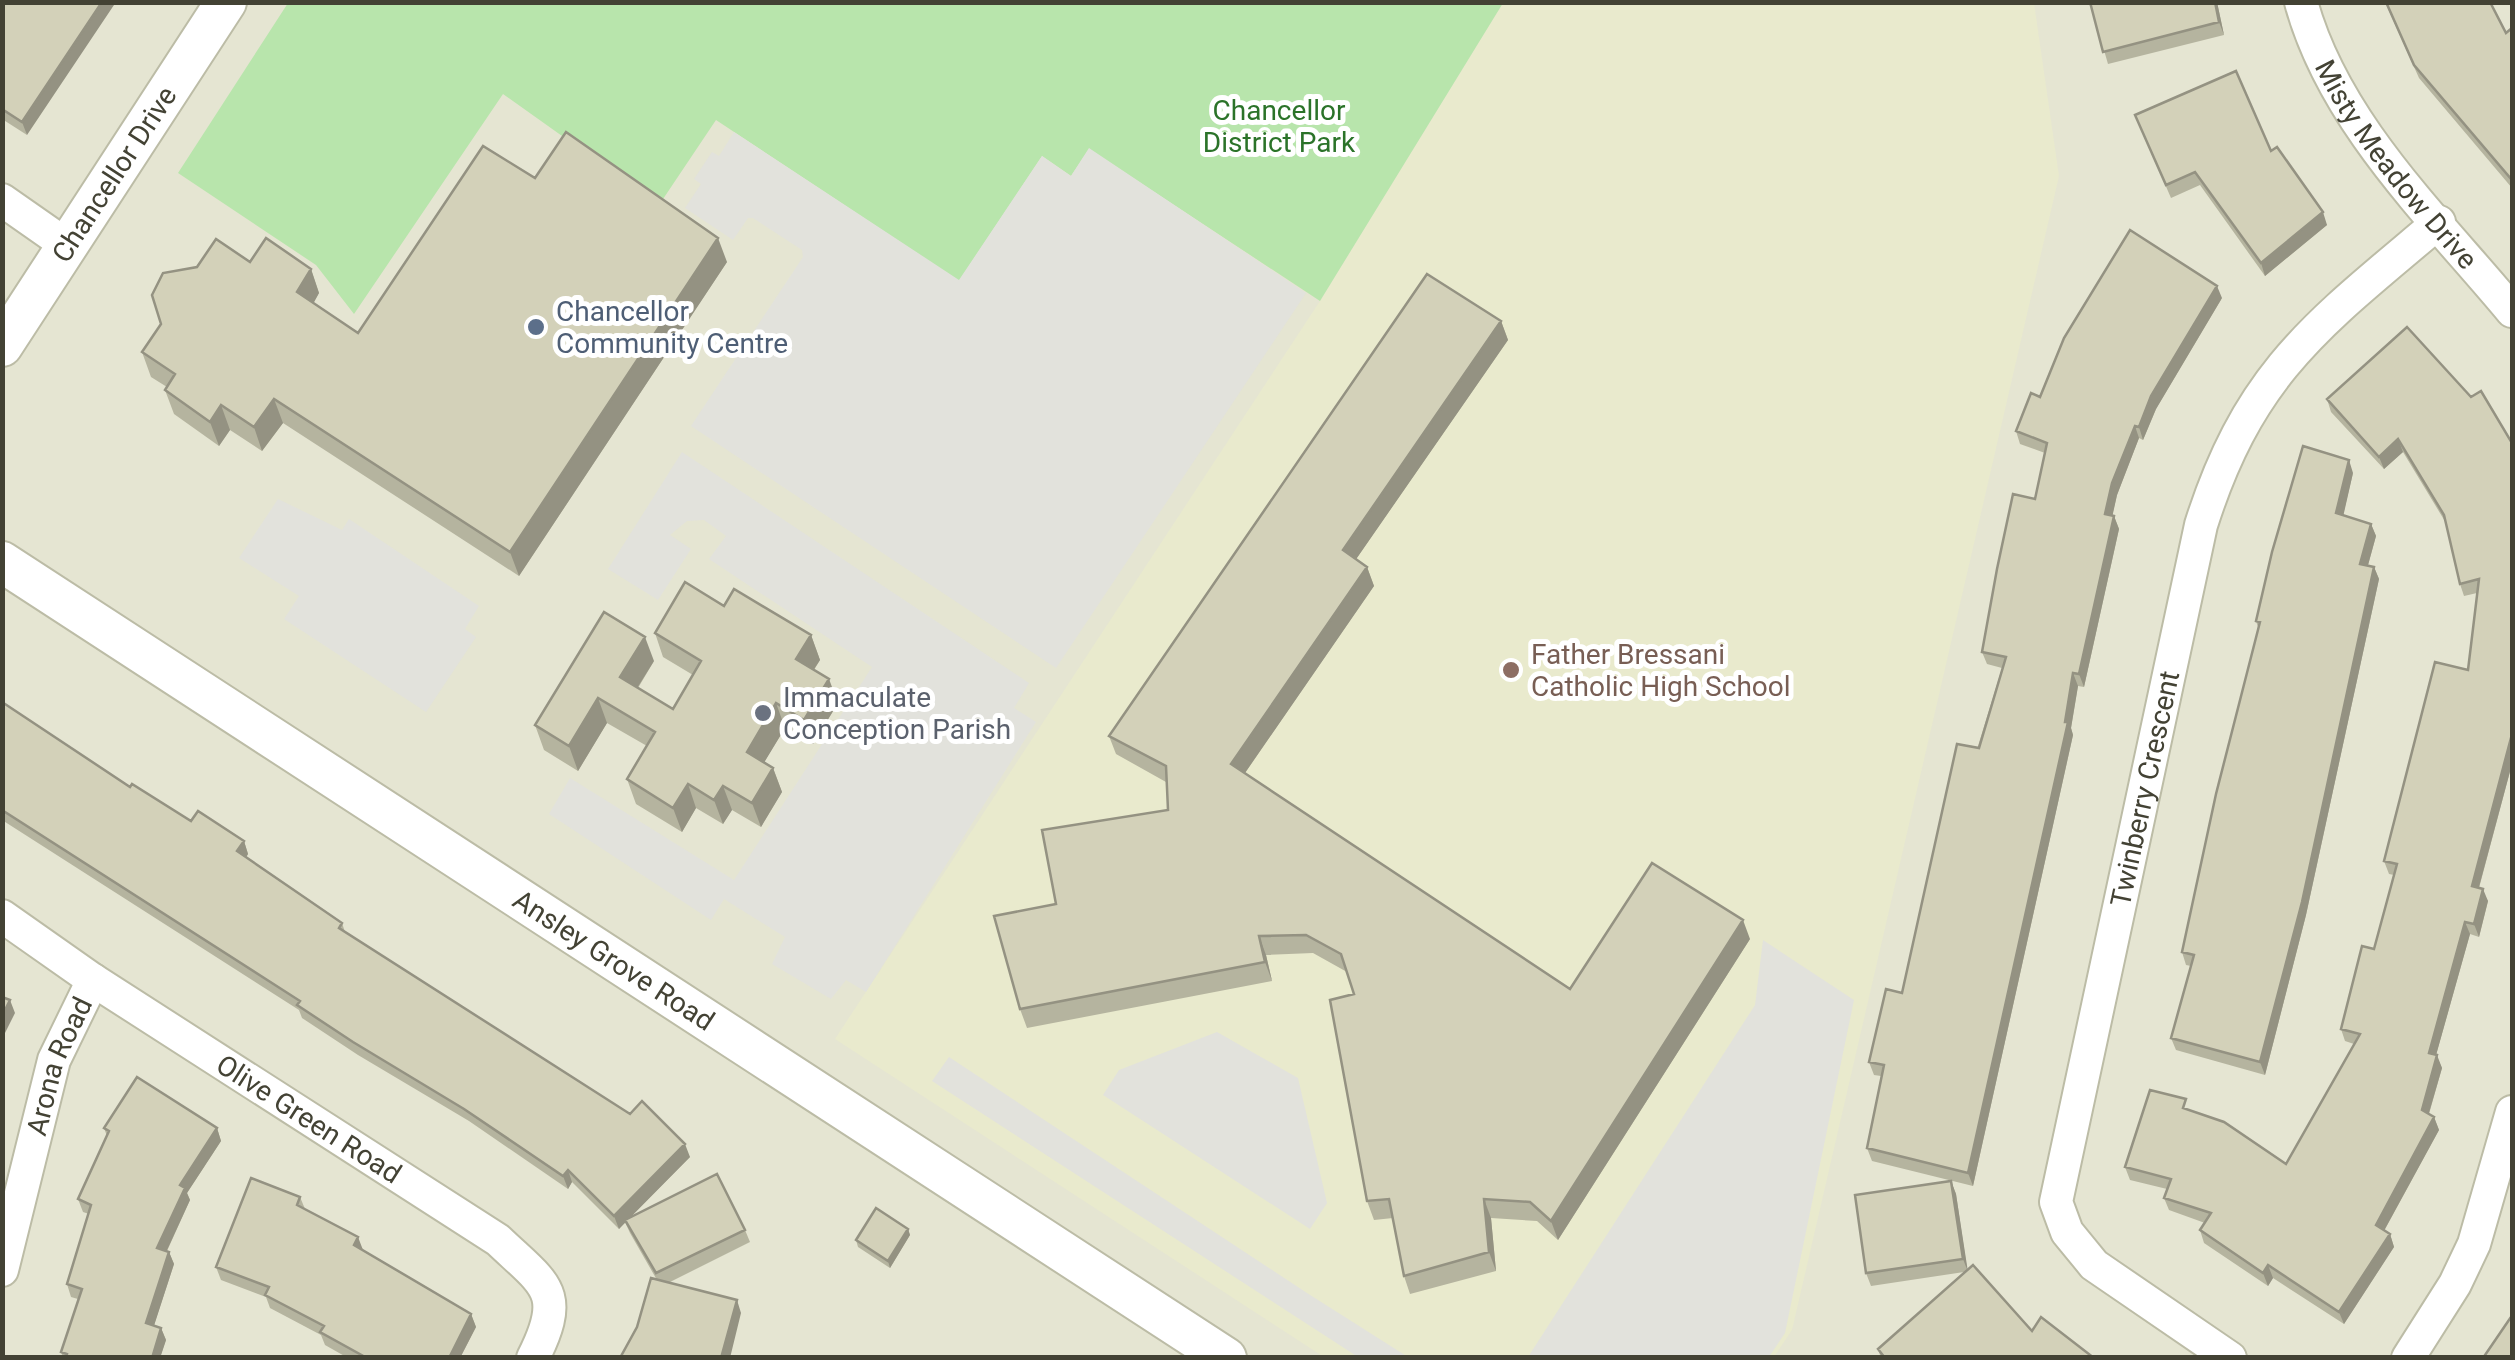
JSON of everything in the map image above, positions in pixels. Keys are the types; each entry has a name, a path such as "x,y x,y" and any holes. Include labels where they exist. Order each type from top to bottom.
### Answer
{"street":[{"name":"Chancellor Drive","path":"2,346 226,2"},
{"name":"Misty Meadow Drive","path":"2301,2 2311,38 2371,142 2512,311"},
{"path":"2,200 66,244"},
{"name":"Twinberry Crescent","path":"2230,1358 2094,1265 2067,1232 2056,1202 2202,525 2218,474 2244,418 2291,353 2438,222"},
{"name":"Ansley Grove Road","path":"2,562 1226,1358"},
{"name":"Olive Green Road","path":"2,916 93,980 498,1240 546,1286 553,1312 534,1358"},
{"name":"Arona Road","path":"2,1270 54,1060 93,980"},
{"path":"2408,1358 2455,1284 2474,1244 2512,1112"}],"shaded area":[{"path":"3,3 2512,3 2512,1357 3,1357"},
{"name":"Father Bressani Catholic High School","path":"1503,3 2034,3 2059,176 1792,1330 1774,1357 1324,1357 835,1039 1320,301"},
{"path":"734,132 959,280 1042,156 1071,176 1089,148 1306,293 1056,668 691,426 803,257 802,250 753,218 748,218 733,240 685,208 701,184 694,179 712,152 719,156"},
{"path":"682,452 1029,683 1014,708 1036,722 866,992 846,980 831,999 772,964 785,937 724,899 711,920 549,814 570,778 734,880 872,667 709,559 726,536 704,520 687,521 670,535 691,549 658,600 608,569"},
{"path":"278,499 342,530 349,519 479,606 465,629 476,637 426,712 284,619 299,596 239,558"},
{"path":"1763,940 1854,1000 1785,1333 1769,1357 1528,1357 1755,1005"},
{"path":"1217,1032 1298,1078 1327,1203 1310,1229 1103,1095 1119,1070"},
{"path":"949,1057 1408,1357 1358,1357 932,1081"}],"green space":[{"name":"Chancellor District Park","path":"288,3 1503,3 1320,301 1089,149 1071,176 1042,156 959,281 716,120 659,205 503,94 354,314 316,265 178,173"}],"building":[{"path":"2,2 102,2 22,122 2,109"},
{"path":"2090,2 2215,2 2219,22 2103,52"},
{"path":"2386,2 2490,2 2506,33 2512,28 2512,180 2414,65"},
{"path":"2236,71 2271,151 2277,147 2323,212 2261,263 2195,172 2166,185 2135,115"},
{"name":"Chancellor Community Centre","path":"566,132 718,238 510,552 274,399 254,427 221,405 210,422 165,390 175,374 142,352 161,324 152,295 163,273 197,267 216,239 250,262 266,238 311,269 297,292 358,333 483,146 535,178"},
{"path":"2130,230 2217,286 2151,396 2139,427 2135,426 2112,483 2105,514 2114,516 2079,674 2073,673 2068,722 1968,1173 1867,1148 1884,1065 1869,1062 1886,989 1902,993 1957,744 1979,748 2006,657 1982,652 1997,569 2013,494 2035,499 2047,443 2016,431 2031,393 2040,397 2064,338"},
{"path":"1427,274 1501,321 1343,550 1367,567 1231,764 1570,989 1652,863 1743,920 1551,1221 1530,1202 1484,1199 1489,1252 1404,1276 1389,1199 1367,1201 1330,1000 1354,994 1341,954 1306,935 1259,936 1265,962 1020,1009 994,916 1056,904 1042,830 1168,810 1166,766 1109,736"},
{"path":"2407,327 2471,397 2481,391 2512,443 2512,734 2472,886 2483,889 2474,924 2465,922 2429,1053 2437,1055 2422,1110 2434,1117 2376,1225 2390,1234 2339,1312 2268,1265 2263,1273 2200,1230 2211,1213 2164,1198 2171,1179 2125,1167 2150,1090 2186,1099 2183,1108 2224,1122 2286,1164 2360,1034 2341,1029 2362,946 2374,949 2397,864 2384,861 2435,662 2468,670 2479,579 2460,584 2444,515 2398,439 2379,457 2327,399"},
{"path":"2303,446 2349,460 2336,513 2371,524 2360,564 2374,567 2302,902 2260,1062 2171,1038 2194,955 2182,952 2216,794 2260,622 2256,621 2272,552"},
{"name":"Immaculate Conception Parish","path":"685,582 724,606 734,589 811,635 796,659 829,679 804,720 776,703 747,752 773,768 752,803 723,786 714,800 688,784 673,808 627,779 655,732 598,698 569,746 535,725 604,612 645,637 620,677 673,709 701,661 655,633"},
{"path":"2,702 130,787 132,784 191,821 198,811 244,841 237,851 342,923 339,928 630,1114 642,1101 685,1144 614,1216 568,1170 563,1176 2,810"},
{"path":"2,997 10,1000 2,1016"},
{"path":"137,1077 217,1128 180,1185 185,1188 157,1248 169,1252 146,1323 161,1328 152,1358 66,1358 67,1354 61,1352 82,1289 67,1284 91,1205 78,1199 109,1131 104,1128"},
{"path":"717,1174 745,1230 656,1273 625,1220"},
{"path":"251,1178 300,1197 297,1205 358,1237 354,1245 471,1314 449,1358 367,1358 320,1332 324,1326 265,1295 269,1287 216,1267"},
{"path":"1951,1181 1963,1259 1866,1273 1855,1195"},
{"path":"876,1208 908,1229 888,1261 856,1240"},
{"path":"1973,1265 2032,1331 2041,1317 2094,1358 1885,1358 1878,1349"},
{"path":"651,1278 737,1300 721,1358 620,1358 637,1327"},
{"path":"2511,1317 2512,1358 2483,1358"}],"place":[{"name":"Chancellor Community Centre","path":"536,327"},
{"name":"Father Bressani Catholic High School","path":"1511,670"},
{"name":"Immaculate Conception Parish","path":"763,713"}]}
